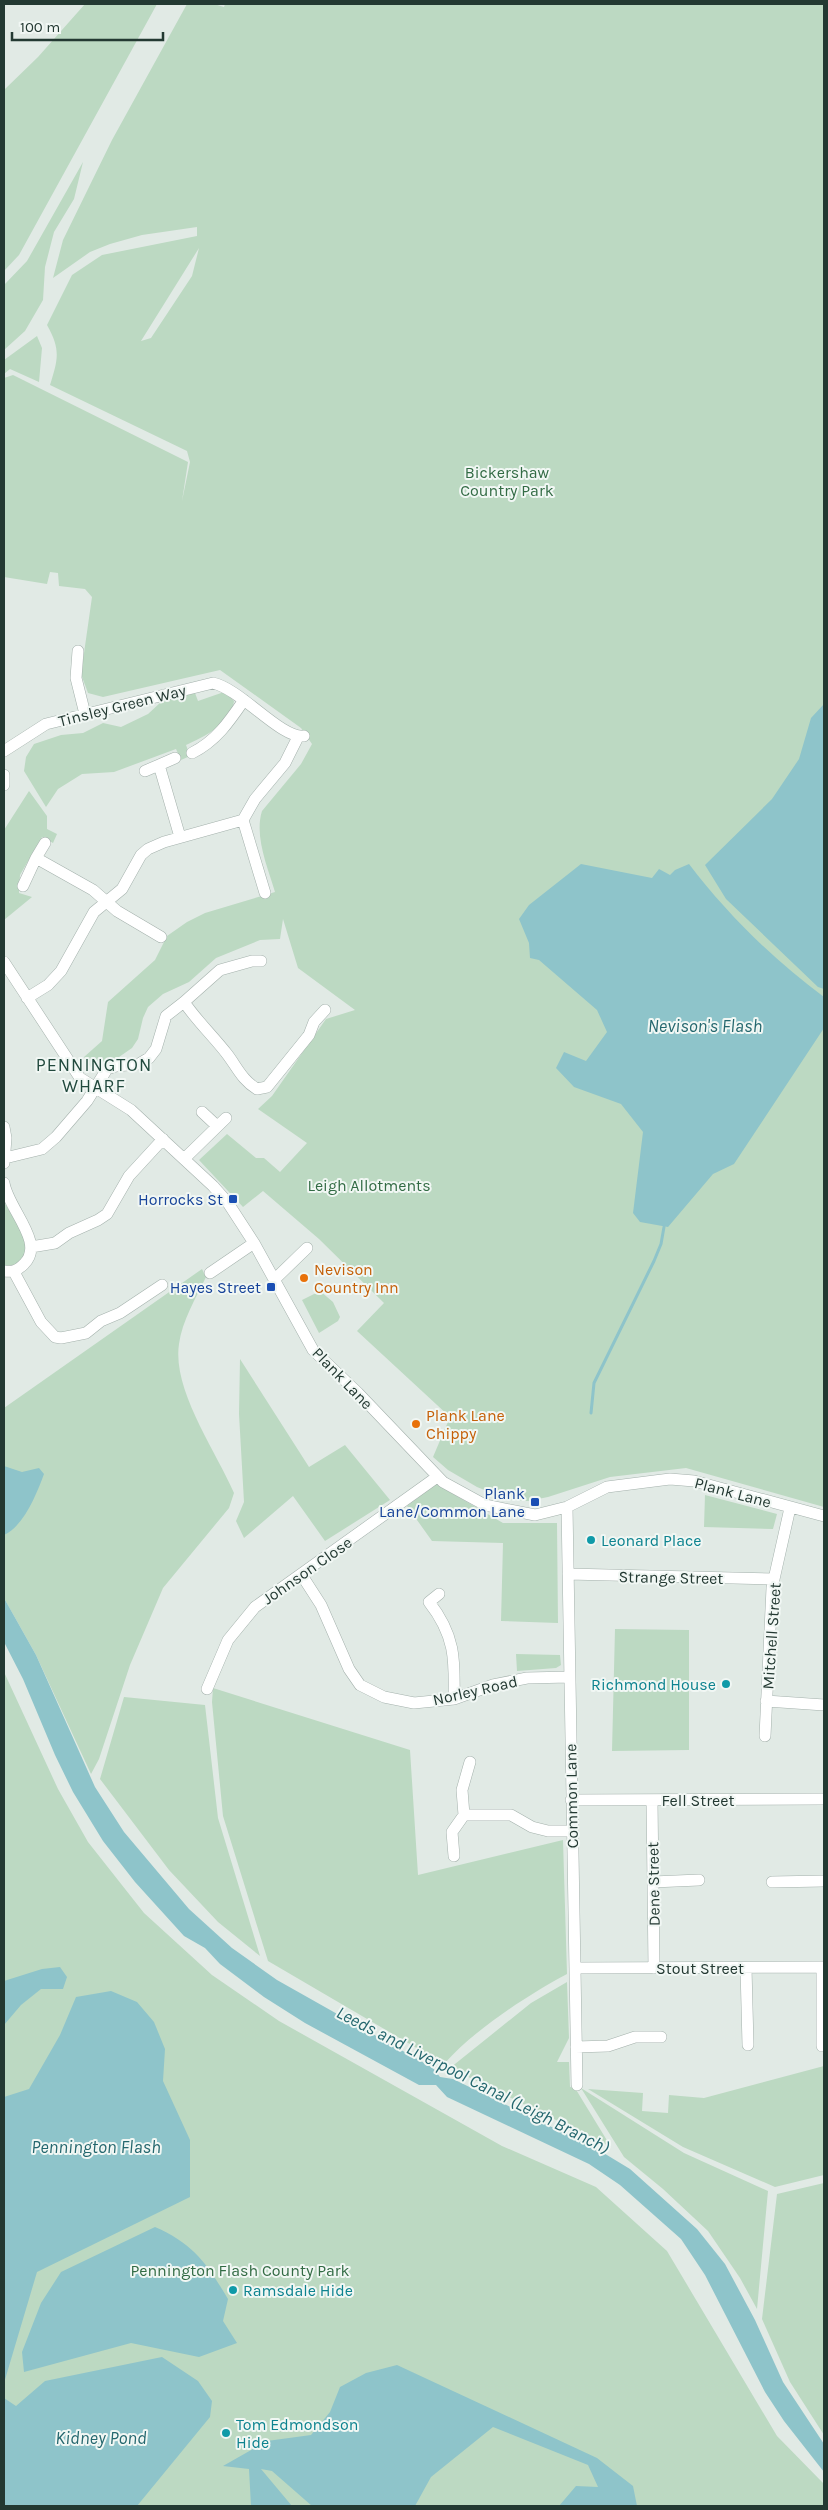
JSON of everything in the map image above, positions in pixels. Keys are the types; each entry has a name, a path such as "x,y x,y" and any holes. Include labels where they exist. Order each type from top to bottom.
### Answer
{"street":[{"path":"78,651 76,678 85,714"},
{"name":"Tinsley Green Way","path":"4,751 37,728 85,714 213,683 222,685 291,734 301,737 285,763 255,799 243,820"},
{"path":"192,752 205,746 226,727 244,700"},
{"path":"145,771 174,758"},
{"path":"159,765 180,837"},
{"path":"4,775 4,785"},
{"path":"27,998 48,985 61,971 94,912 114,898 122,889 141,856 148,849 180,837 243,820 265,893"},
{"path":"23,886 45,843"},
{"path":"36,858 93,890 106,903 161,937"},
{"path":"4,1127 4,1161 42,1149 71,1121 107,1069 116,1066 139,1064 149,1058 156,1049 166,1016 220,970 252,961 261,961"},
{"name":"Plank Lane","path":"4,962 80,1078 131,1110 184,1158 228,1203 254,1243 314,1350 443,1482 485,1505 535,1515 567,1507 606,1487 670,1479 694,1481 824,1516"},
{"path":"184,1002 197,1022 227,1055 247,1083 257,1089 267,1087 309,1035 314,1022 325,1010"},
{"path":"202,1112 217,1126"},
{"path":"184,1158 226,1118"},
{"path":"31,1247 55,1243 69,1233 107,1214 129,1176 163,1139"},
{"path":"4,1183 7,1198 30,1235 31,1247 28,1261 9,1272 41,1322 55,1337 71,1337 86,1333 101,1321 120,1313 145,1291 162,1285"},
{"path":"210,1273 254,1243"},
{"path":"274,1280 307,1248"},
{"name":"Johnson Close","path":"207,1689 228,1640 255,1607 437,1477"},
{"name":"Common Lane","path":"567,1507 577,2085"},
{"name":"Mitchell Street","path":"765,1736 774,1579 790,1508"},
{"name":"Norley Road","path":"301,1574 321,1605 349,1669 360,1685 384,1696 414,1703 454,1699 494,1685 527,1678 569,1677"},
{"name":"Strange Street","path":"568,1574 774,1579"},
{"path":"440,1594 429,1602 445,1626 454,1648 454,1699"},
{"path":"766,1701 824,1705"},
{"path":"454,1856 452,1832 464,1815 462,1790 470,1762"},
{"name":"Fell Street","path":"572,1800 824,1799"},
{"name":"Dene Street","path":"652,1800 654,1968"},
{"path":"464,1815 511,1815 532,1827 548,1832 572,1831"},
{"path":"653,1882 699,1880"},
{"path":"772,1882 824,1882"},
{"path":"822,2046 823,1967"},
{"name":"Stout Street","path":"575,1968 823,1967"},
{"path":"746,1968 748,2045"},
{"path":"576,2047 608,2046 635,2037 661,2036"}],"green space":[{"path":"85,4 157,4 19,255 4,271 4,90 38,57"},
{"name":"Bickershaw Country Park","path":"187,4 214,4 224,7 225,4 824,4 824,1507 686,1468 610,1477 548,1497 528,1501 509,1500 477,1487 448,1470 433,1457 450,1417 357,1331 384,1303 319,1239 263,1191 243,1207 199,1160 227,1134 256,1158 264,1158 280,1172 307,1143 258,1109 272,1096 326,1019 355,1010 298,968 283,919 280,939 260,940 216,958 189,982 163,994 148,1007 138,1039 132,1048 119,1057 92,1069 84,1057 102,1041 108,1002 155,960 167,936 187,922 205,913 275,892 261,841 260,821 262,811 301,764 312,744 301,728 220,670 103,697 88,693 81,674 92,597 85,589 59,586 58,573 50,572 47,584 4,577 4,378 13,375 188,462 182,501 190,462 187,451 50,385 57,355 54,341 47,325 72,275 102,255 197,236 197,227 142,235 110,244 90,252 53,278 63,240 112,140","holes":["199,248 192,276 151,338 141,341"]},
{"path":"83,162 74,199 54,232 45,267 43,300 25,331 4,350 4,285 27,261"},
{"path":"37,336 42,348 39,382 10,369 4,374 4,360"},
{"path":"224,692 234,701 228,716 216,729 186,745 190,756 181,760 176,749 114,772 82,774 58,789 46,807 24,771 26,757 34,744 61,735 83,733 103,723 121,727 148,714 161,702 195,693 198,701"},
{"path":"29,791 47,816 47,829 57,834 53,843 42,837 20,875 19,893 32,897 4,920 4,830"},
{"path":"4,1202 26,1238 25,1257 13,1266 4,1266"},
{"path":"202,1269 206,1277 183,1327 179,1344 179,1362 182,1381 197,1420 234,1493 229,1508 163,1588 130,1665 99,1759 91,1774 36,1655 4,1598 4,1408"},
{"path":"320,1291 333,1302 340,1317 338,1321 319,1333 302,1300"},
{"path":"240,1359 309,1467 345,1445 390,1500 325,1541 293,1496 244,1538 236,1521 244,1502 239,1414"},
{"path":"436,1484 503,1523 557,1523 558,1623 501,1621 503,1543 432,1541 407,1506"},
{"path":"705,1495 777,1514 773,1529 704,1527"},
{"path":"615,1629 689,1630 689,1750 612,1751"},
{"path":"516,1654 560,1655 561,1665 556,1668 517,1671"},
{"name":"Pennington Flash County Park","path":"4,1672 58,1789 88,1842 144,1913 212,1975 279,2021 502,2146 596,2187 667,2251 777,2436 824,2484 824,2506 4,2506"},
{"path":"213,1688 410,1750 418,1875 563,1840 567,1974 501,2014 456,2051 444,2064 268,1961 223,1816 212,1702"},
{"path":"124,1697 205,1705 218,1818 260,1956 218,1922 169,1870 100,1779"},
{"path":"567,1982 569,2038 557,2062 569,2062 570,2087 575,2088 611,2147 450,2068 531,2003"},
{"path":"824,2066 824,2175 775,2187 683,2147 588,2089 643,2093 642,2111 668,2113 669,2095 704,2098"},
{"path":"581,2088 684,2153 768,2191 757,2309 740,2278 708,2231 663,2189 624,2157"},
{"path":"824,2183 824,2435 790,2382 762,2319 777,2194"}],"water":[{"path":"824,704 824,989 818,987 726,899 705,865 772,799 799,759 811,718"},
{"name":"Nevison's Flash","path":"581,864 652,878 659,869 670,875 675,870 689,864 719,901 769,952 824,997 824,1028 734,1164 713,1174 668,1227 640,1222 633,1213 643,1132 621,1104 574,1087 556,1068 564,1052 586,1061 607,1032 597,1010 539,960 530,958 529,943 519,919 529,905"},
{"path":"4,1466 22,1472 39,1468 44,1474 24,1517 11,1531 4,1535"},
{"name":"Leeds and Liverpool Canal (Leigh Branch)","path":"4,1598 36,1655 95,1787 124,1832 189,1909 232,1948 277,1980 433,2068 440,2077 453,2079 597,2149 630,2169 697,2229 725,2264 755,2320 783,2382 824,2444 824,2472 784,2421 765,2392 705,2275 681,2239 620,2185 589,2164 447,2097 436,2085 419,2085 305,2023 264,1997 220,1964 205,1948 184,1936 135,1882 103,1841 73,1792 23,1679 4,1642"},
{"path":"60,1967 67,1977 63,1989 41,1989 21,2005 4,2025 4,1981 42,1969"},
{"name":"Pennington Flash","path":"111,1991 137,2002 154,2022 165,2049 163,2081 190,2140 190,2197 37,2272 4,2383 4,2097 29,2089 60,2035 76,1997"},
{"path":"155,2227 180,2240 206,2265 228,2299 223,2321 237,2343 199,2357 131,2343 24,2372 22,2352 41,2303 61,2272"},
{"name":"Kidney Pond","path":"162,2357 198,2381 212,2401 210,2417 137,2506 4,2506 4,2398 16,2406 45,2381"},
{"path":"397,2365 597,2458 633,2486 637,2506 559,2506 576,2486 598,2487 588,2465 493,2427 431,2477 415,2506 312,2506 272,2471 261,2469 292,2506 251,2506 249,2469 223,2466 267,2441 311,2435 330,2412 340,2387 366,2373"}],"waterway":[{"path":"591,1413 594,1383 654,1261 661,1244 664,1227"}],"place":[{"name":"Horrocks St","path":"233,1199"},
{"name":"Nevison Country Inn","path":"304,1278"},
{"name":"Hayes Street","path":"271,1287"},
{"name":"Plank Lane Chippy","path":"416,1424"},
{"name":"Plank Lane/Common Lane","path":"535,1502"},
{"name":"Leonard Place","path":"591,1540"},
{"name":"Richmond House","path":"726,1684"},
{"name":"Ramsdale Hide","path":"233,2290"},
{"name":"Tom Edmondson Hide","path":"226,2433"}],"district":[{"name":"PENNINGTON WHARF","path":"94,1075"}],"park label":[{"name":"Leigh Allotments","path":"369,1185"}]}
